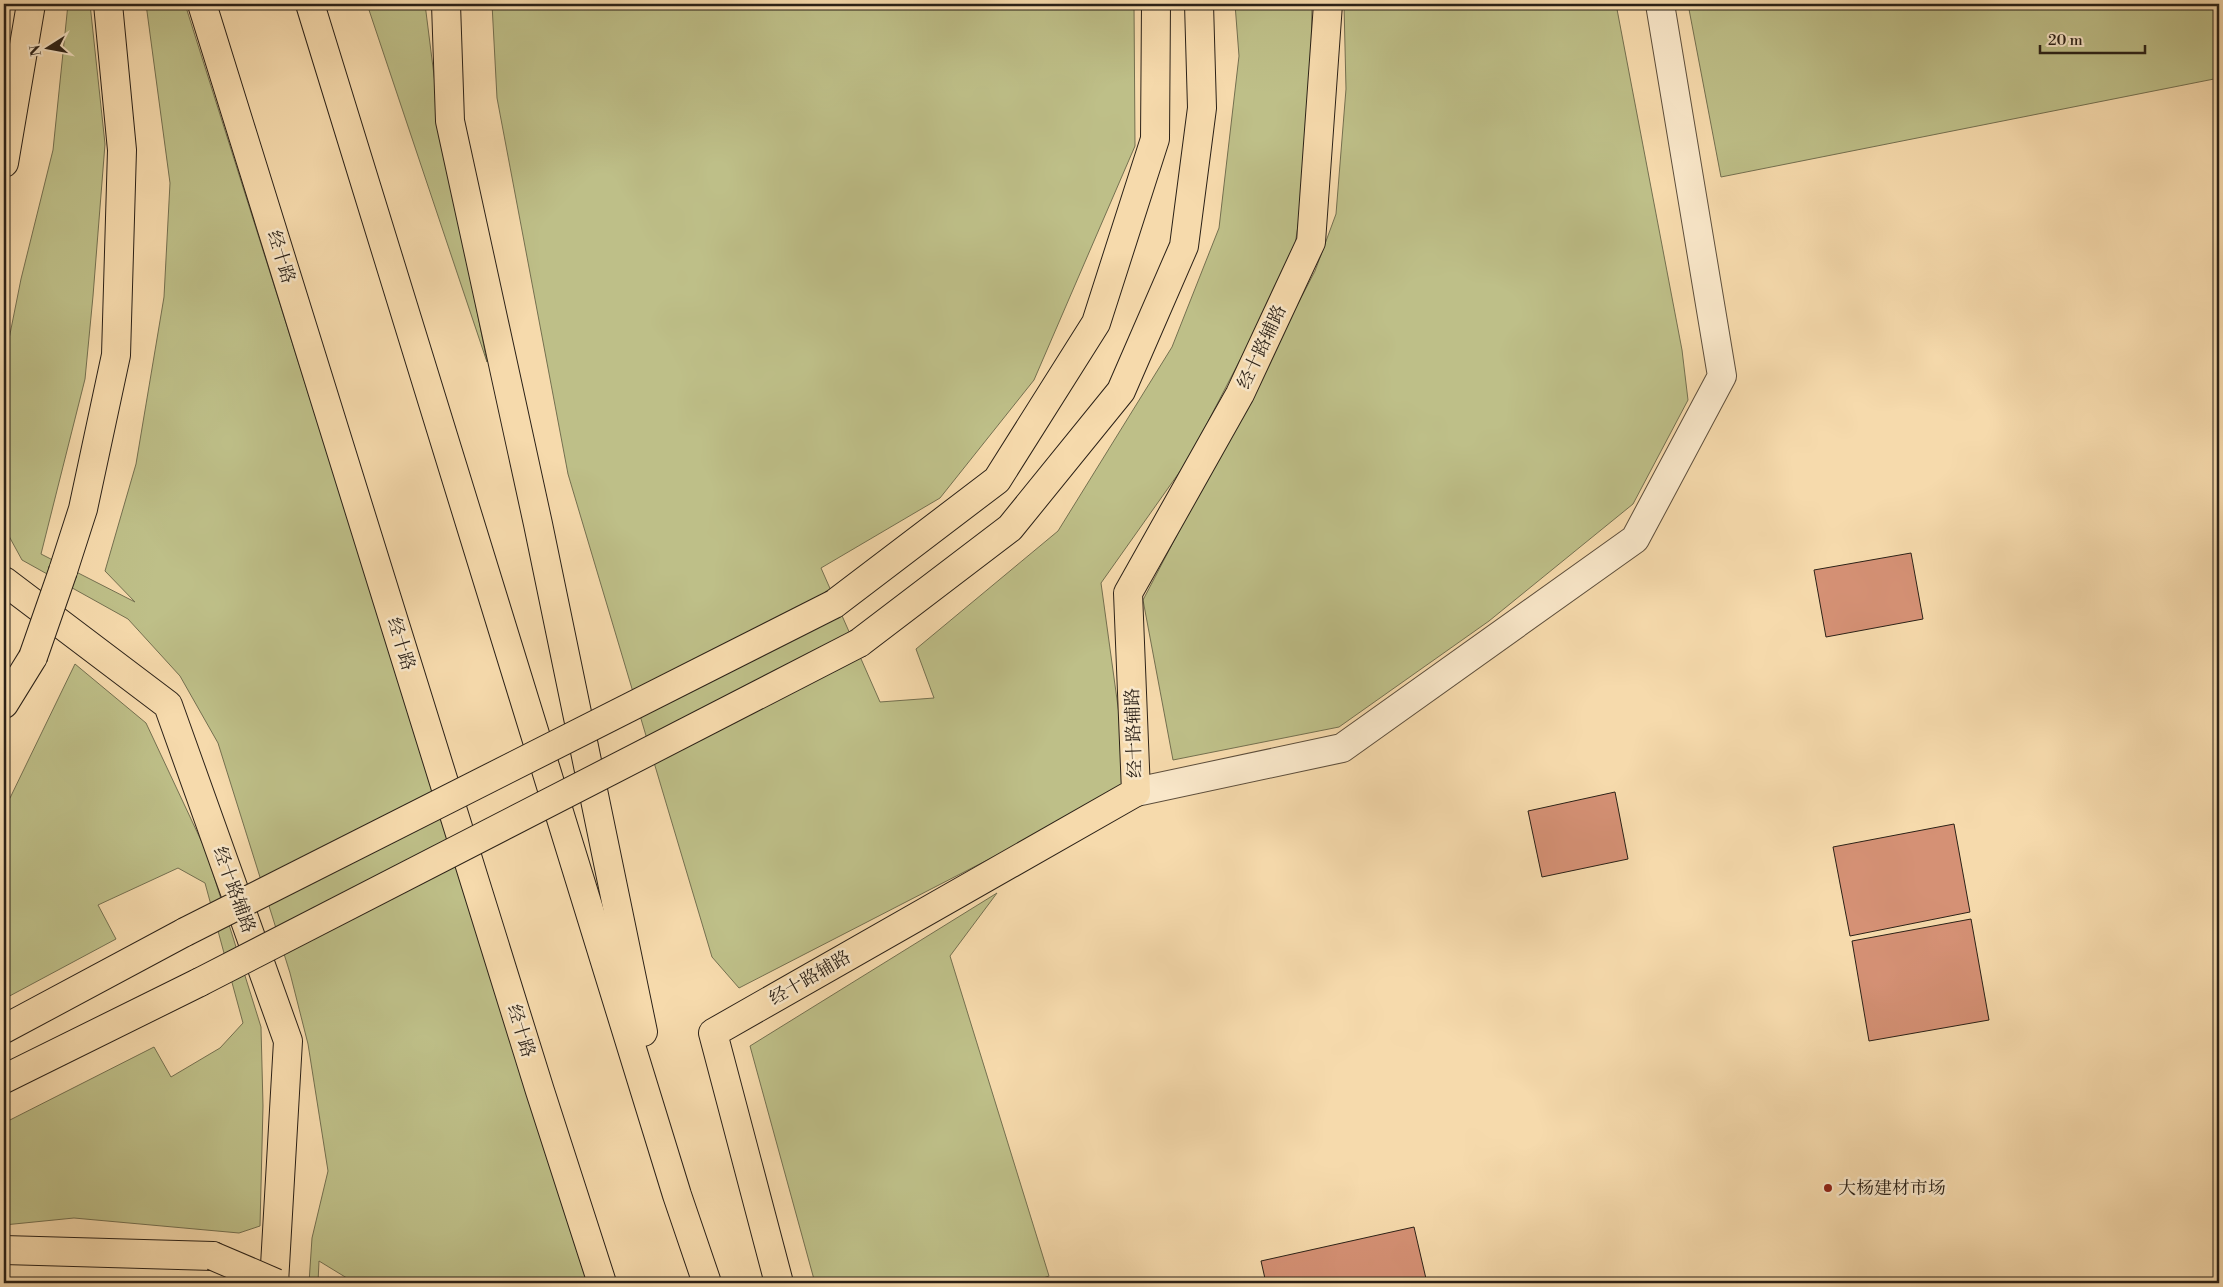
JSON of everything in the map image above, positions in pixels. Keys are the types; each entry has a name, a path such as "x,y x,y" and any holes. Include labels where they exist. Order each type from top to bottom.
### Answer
{"main road":[{"path":"4,163 31,4"},
{"path":"4,704 33,657 63,571 83,508 116,355 122,150 108,4"},
{"name":"经十路","path":"202,4 540,1091 602,1283"},
{"path":"310,4 677,1195 707,1283"},
{"path":"446,4 450,121 536,514 677,1195"},
{"path":"4,1029 185,932 834,604 997,480 1096,323 1154,139 1156,4"},
{"path":"4,1080 200,982 859,643 1010,528 1121,391 1184,246 1202,108 1200,4"},
{"name":"经十路辅路","path":"779,1283 713,1033 1136,792 1128,593 1240,394 1311,242 1328,4"},
{"name":"经十路辅路","path":"4,581 168,704 288,1041 275,1283"},
{"path":"4,1250 213,1256 275,1283"}],"street":[{"path":"1136,792 1342,748 1635,539 1722,376 1660,4"}],"green space":[{"path":"68,4 90,4 105,144 85,379 41,554 135,602 105,571 136,464 164,297 170,183 146,4 185,4 590,1283 355,1283 319,1261 318,1283 309,1283 312,1238 328,1171 308,1044 290,973 218,743 180,676 128,619 22,560 4,527 4,364 21,279 53,150"},
{"path":"367,4 425,4 439,115 487,362"},
{"path":"492,4 1134,4 1135,146 1034,380 940,498 821,568 880,702 934,698 916,649 1058,531 1172,347 1219,228 1239,56 1235,4 1312,4 1309,154 1293,258 1188,460 1101,583 1129,787 739,988 712,957 568,474 497,98"},
{"path":"1344,4 1616,4 1682,350 1688,400 1633,504 1489,621 1339,727 1173,760 1143,600 1315,271 1336,214 1346,89"},
{"path":"1688,4 2219,4 2219,78 1721,177"},
{"path":"75,664 146,723 206,851 261,1027 263,1106 260,1226 239,1233 74,1218 4,1225 4,1123 154,1047 171,1077 220,1048 243,1023 205,883 178,868 98,905 116,939 4,999 4,806 10,798"},
{"path":"997,893 950,956 1049,1276 1029,1283 815,1283 750,1046"}],"building":[{"path":"1911,553 1923,619 1826,637 1814,570"},
{"path":"1615,792 1628,859 1542,877 1528,811"},
{"path":"1954,824 1970,912 1850,936 1833,847"},
{"path":"1971,919 1989,1020 1869,1041 1852,941"},
{"path":"1414,1227 1427,1283 1266,1283 1261,1261"}],"place":[{"name":"大杨建材市场","path":"1828,1188"}]}
